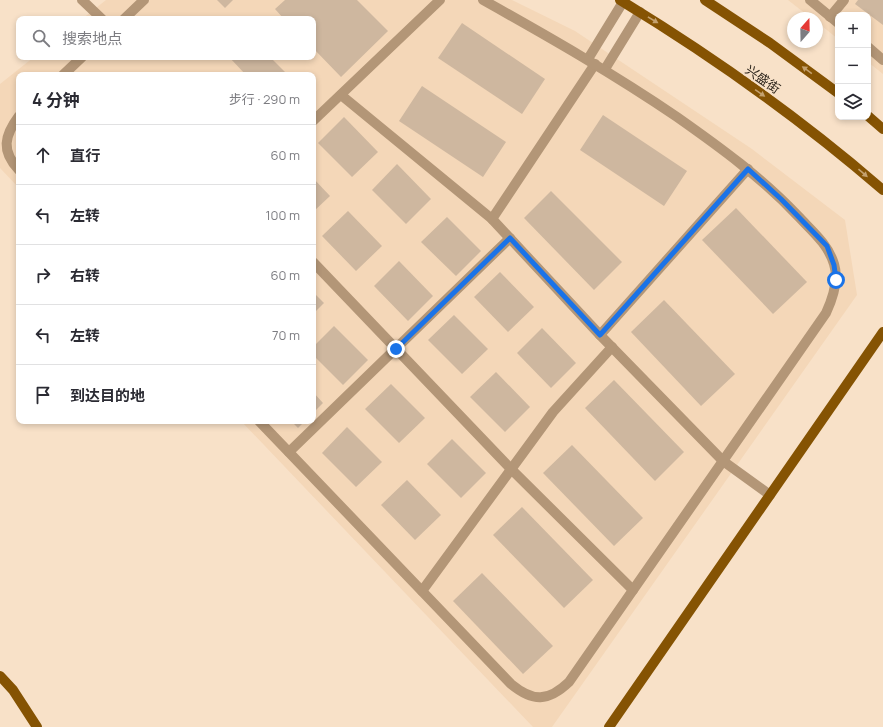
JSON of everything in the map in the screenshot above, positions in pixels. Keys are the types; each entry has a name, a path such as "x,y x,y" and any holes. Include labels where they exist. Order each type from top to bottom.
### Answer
{"main road":[{"path":"705,0 770,43 835,91"},
{"name":"兴盛街","path":"621,1 682,38 773,102 846,158 883,190"},
{"path":"871,119 883,129"},
{"path":"609,727 883,332"},
{"path":"0,676 13,690 37,727"}],"lane":[{"path":"82,0 99,16"},
{"path":"316,118 440,0"},
{"path":"262,424 511,684 524,695 534,697 548,696 559,691 569,682 826,313 833,298 836,280 834,265 827,246 781,199 730,154 605,69 483,0"},
{"path":"810,0 834,20 844,0"},
{"path":"492,219 592,61 621,1"},
{"path":"127,16 140,2"},
{"path":"605,69 640,12"},
{"path":"869,48 883,60"},
{"path":"66,72 79,60"},
{"path":"341,95 492,219 600,335 723,461 770,495"},
{"path":"16,120 11,127 7,138 10,160 16,167"},
{"path":"600,335 748,169"},
{"path":"289,452 510,238"},
{"path":"316,265 511,469 633,590"},
{"path":"422,591 552,412 612,347"}],"shaded area":[{"path":"106,0 512,0 575,31 752,149 845,220 857,295 552,727 533,727 244,424 316,424 316,72 16,72 16,185 0,168 0,84 30,60 316,60 316,16 86,16"},
{"path":"788,0 883,0 883,74 871,64 871,12 835,12 835,37 823,27 823,12 803,12"}],"building":[{"path":"217,0 233,0 225,8"},
{"path":"285,0 357,0 388,31 341,77 316,51 316,16 281,16 275,9"},
{"path":"858,0 883,0 883,25 871,16 871,12 866,12 855,4"},
{"path":"462,23 545,79 522,114 438,58"},
{"path":"232,60 273,60 285,72 243,72"},
{"path":"422,86 506,142 483,177 399,121"},
{"path":"603,115 687,171 664,206 580,150"},
{"path":"344,117 378,152 352,177 318,143"},
{"path":"397,164 431,199 406,224 372,190"},
{"path":"316,181 330,196 316,209"},
{"path":"551,191 622,262 594,290 524,218"},
{"path":"736,208 807,282 773,314 702,240"},
{"path":"348,211 382,246 356,271 322,236"},
{"path":"447,217 481,251 456,276 421,242"},
{"path":"399,261 433,296 408,321 374,286"},
{"path":"500,272 534,307 508,332 474,297"},
{"path":"316,295 324,303 316,311"},
{"path":"664,300 735,374 701,406 631,332"},
{"path":"454,315 488,349 462,374 428,340"},
{"path":"334,326 368,360 343,385 316,358 316,344"},
{"path":"542,328 576,363 551,388 517,353"},
{"path":"496,372 530,407 505,432 470,397"},
{"path":"614,380 684,452 655,481 585,408"},
{"path":"391,384 425,418 399,443 365,409"},
{"path":"316,395 323,403 316,410"},
{"path":"294,424 302,424 298,428"},
{"path":"347,427 382,462 356,487 322,453"},
{"path":"452,439 486,473 461,498 427,464"},
{"path":"572,445 643,518 614,546 543,473"},
{"path":"407,480 441,515 415,540 381,505"},
{"path":"522,507 593,580 564,608 493,535"},
{"path":"482,573 553,646 523,674 453,601"}],"route":[{"path":"396,349 510,238 600,335 748,169 781,199 827,246 834,265 836,280"}]}
